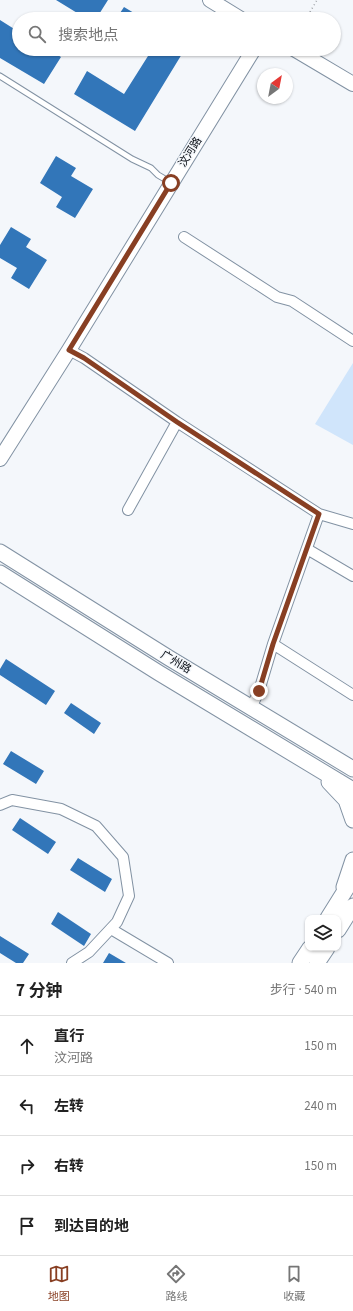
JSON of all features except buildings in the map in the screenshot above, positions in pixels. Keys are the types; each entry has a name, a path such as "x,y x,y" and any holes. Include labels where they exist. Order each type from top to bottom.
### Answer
{"main road":[{"name":"广州路","path":"0,552 169,658 353,770"},
{"name":"广州路","path":"0,573 152,669 353,790"},
{"path":"323,751 353,760"},
{"path":"316,768 346,800 353,820"},
{"path":"331,915 346,902 353,860"},
{"path":"341,920 353,878"},
{"path":"300,963 308,951"},
{"path":"318,963 325,951"}],"street":[{"path":"210,0 230,12"},
{"path":"223,0 242,12"},
{"name":"汶河路","path":"0,459 69,350 250,56"},
{"path":"306,56 353,84"},
{"path":"322,56 353,74"},
{"path":"184,237 277,297 292,301 353,341"},
{"path":"69,350 84,358 177,422 319,514 353,524"},
{"path":"128,510 177,422"},
{"path":"252,708 319,514"},
{"path":"306,549 353,576"},
{"path":"273,644 353,695"},
{"path":"0,805 12,800 61,809 96,826 123,857 129,896 117,922 89,952 72,963"},
{"path":"111,929 168,963"}],"lane":[{"path":"0,76 132,159 151,168 158,175 171,183"}],"path":[{"path":"310,12 317,0"}],"shaded area":[{"path":"353,363 353,445 315,424"}],"route":[{"path":"171,183 69,350 84,358 177,422 319,514 273,644 259,691"}]}
